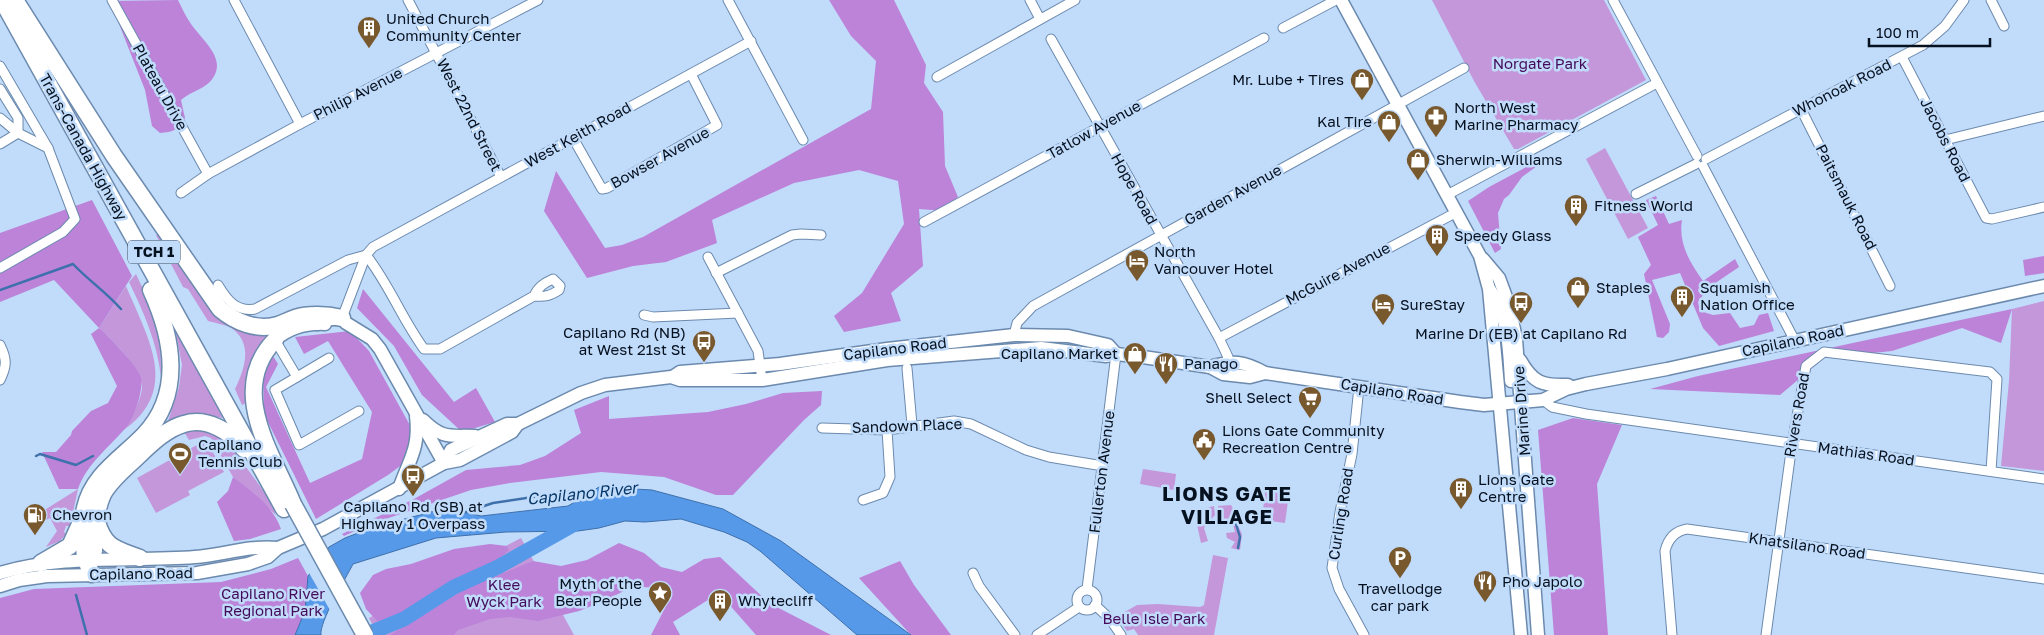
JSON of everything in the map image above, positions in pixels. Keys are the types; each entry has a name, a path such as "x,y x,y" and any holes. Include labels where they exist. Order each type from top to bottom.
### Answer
{"highway":[{"name":"Trans-Canada Highway","path":"2,0 99,177 288,507 365,635"},
{"name":"Trans-Canada Highway","path":"15,0 288,507 353,635"},
{"path":"15,0 109,150 220,309 236,321 254,325 274,326 302,316 325,315 342,318"},
{"path":"91,565 89,496 104,473 144,435 158,415 169,390 171,378 168,338 161,312 99,177"},
{"path":"275,340 262,356 257,367 254,382 254,398 259,425 288,507"},
{"path":"41,563 70,546 111,483 142,452 164,435 183,424 191,422 212,425 223,429 241,446 288,507"},
{"path":"90,517 103,538 112,547 140,558"}],"main road":[{"name":"Marine Drive","path":"1341,0 1480,256 1489,289 1521,635"},
{"name":"Marine Drive","path":"1480,256 1499,278 1511,314 1518,358 1538,635"},
{"name":"Capilano Road","path":"1226,362 1250,365 1264,373 1482,405 1520,403 1543,400 1586,384 1667,369 2044,286"},
{"path":"1489,289 1502,312 1508,339 1511,386 1515,398 1520,403"},
{"path":"317,324 323,320 342,318 359,332 372,339 380,349 444,463"},
{"path":"275,340 291,329 317,324 359,332"},
{"name":"Capilano Road","path":"672,377 680,372 759,366 887,348 1014,335 1042,334 1068,336 1108,345 1116,354"},
{"path":"942,355 952,349 1007,341 1014,335"},
{"name":"Capilano Road","path":"444,463 451,450 507,424 518,424 592,388 617,382 672,377 680,380 762,380 887,360 1040,348 1106,356 1116,354 1210,368 1223,374 1250,377 1264,373"},
{"path":"1518,358 1529,376 1538,382 1553,386 1586,384"},
{"path":"1210,368 1226,362"},
{"path":"415,411 432,428 448,436 481,436"},
{"path":"398,489 413,457 417,430 415,411"},
{"name":"Capilano Road","path":"1,580 41,563 91,565 177,574 218,570 256,562 268,557 278,548 323,530 444,463 460,460 512,432 518,424"},
{"name":"Capilano Road","path":"1,580 47,576 91,565 140,558 219,555 262,546 278,548"}],"street":[{"name":"Plateau Drive","path":"112,0 208,174"},
{"path":"234,0 300,124"},
{"name":"West 22nd Street","path":"408,0 501,177"},
{"name":"Philip Avenue","path":"181,194 208,174 300,124 538,0"},
{"path":"728,0 804,140"},
{"path":"1030,0 1040,19"},
{"path":"937,78 1075,0"},
{"path":"1283,28 1336,0"},
{"path":"1614,0 1795,341"},
{"name":"Whonoak Road","path":"1636,194 1902,57 1936,35 1964,0"},
{"path":"1991,0 2004,26"},
{"name":"Tatlow Avenue","path":"924,222 1264,38"},
{"name":"Hope Road","path":"1051,39 1219,338 1228,357 1226,362"},
{"name":"West Keith Road","path":"218,285 227,300 233,305 243,309 255,309 348,260 366,255 374,247 751,42"},
{"name":"Jacobs Road","path":"1902,57 1986,218 1992,219 2044,207"},
{"path":"0,67 48,148 75,219 62,232 0,268"},
{"name":"Garden Avenue","path":"1014,335 1017,323 1033,306 1464,68"},
{"name":"Bowser Avenue","path":"573,138 602,189 607,188 717,126 690,74"},
{"path":"1448,195 1657,83"},
{"path":"0,89 18,118 18,133"},
{"name":"Paitsmauk Road","path":"1801,109 1890,286"},
{"path":"1945,140 2044,116"},
{"path":"0,118 18,133 48,148"},
{"path":"0,144 18,133"},
{"name":"McGuire Avenue","path":"1219,338 1457,212"},
{"path":"716,273 792,235 821,235"},
{"path":"342,318 366,255 380,272 407,324 424,349 440,349 534,296"},
{"path":"708,257 758,351 762,380"},
{"path":"644,315 654,318 738,313"},
{"path":"275,340 297,377"},
{"path":"0,345 7,358 6,369 0,380"},
{"name":"Rivers Road","path":"1766,635 1792,444 1806,366 1824,352 1990,372 1997,379 1991,471"},
{"name":"Fullerton Avenue","path":"1087,590 1104,466 1116,354"},
{"path":"329,358 275,390 299,445 360,411"},
{"path":"907,368 912,425"},
{"name":"Curling Road","path":"1359,387 1352,454 1340,512 1332,568 1339,589 1364,635"},
{"name":"Mathias Road","path":"1543,400 1564,411 2044,479"},
{"name":"Sandown Place","path":"822,428 887,430 912,425 954,421 971,424 1026,450 1049,457 1104,466"},
{"path":"862,500 882,493 890,477 887,430"},
{"name":"Khatsilano Road","path":"1672,635 1665,551 1673,535 1687,529 2044,579"},
{"path":"972,573 979,586 1015,635"},
{"path":"1087,590 1093,592 1097,596 1096,606 1088,610 1079,607 1076,600 1078,594 1087,590"},
{"path":"1096,606 1110,619 1121,635"},
{"path":"1037,635 1079,607"}],"green space":[{"path":"178,0 189,21 215,56 217,63 216,71 210,82 181,100 185,118 178,128 160,133 152,126 145,90 110,1"},
{"path":"829,0 894,0 926,65 924,83 943,112 945,166 958,197 945,211 919,209 923,266 891,293 901,321 844,332 834,316 862,293 904,224 898,181 859,170 794,183 712,220 717,243 666,262 633,266 587,278 544,211 556,171 605,248 622,245 643,237 871,109 876,61 851,36"},
{"name":"Norgate Park","path":"1432,0 1604,0 1646,80 1518,149 1514,149 1474,81"},
{"path":"1605,148 1648,228 1628,239 1586,159"},
{"path":"1543,158 1544,161 1522,177 1504,199 1498,213 1501,249 1495,253 1468,201 1489,187"},
{"path":"1656,196 1669,224 1682,220 1683,245 1703,281 1735,259 1739,267 1708,288 1698,302 1700,311 1713,315 1730,313 1740,328 1754,325 1759,315 1768,313 1774,331 1719,346 1703,328 1680,273 1652,280 1670,324 1669,332 1663,338 1657,337 1644,274 1651,265 1638,237 1658,225 1646,200"},
{"path":"92,200 132,276 99,328 54,280 0,302 0,233"},
{"path":"161,232 220,315 239,330 265,334 267,343 254,355 249,368 248,385 250,401 242,405 235,389 244,366 245,358 245,351 240,336 232,328 208,321 188,289 183,287 156,235"},
{"path":"2044,256 2044,273 2025,276 2023,260"},
{"path":"136,274 156,324 160,349 161,377 149,328 129,282"},
{"path":"126,286 150,345 155,364 155,382 151,399 140,416 121,432 137,404 142,387 141,380 125,355 99,328"},
{"path":"363,289 454,402 476,388 495,422 462,432 422,395 394,346 357,308"},
{"path":"2044,301 2044,471 2001,466 2009,381 2012,309"},
{"path":"2012,309 2001,343 1962,328 1892,351 1824,358 1780,395 1650,389 1698,376"},
{"path":"99,328 121,350 140,375 141,386 138,401 127,426 93,463 78,489 59,489 42,452 56,452 91,411 108,403 117,386 91,334"},
{"path":"175,328 223,418 198,413 168,421 179,387 182,365"},
{"path":"350,331 369,351 412,429 403,464 316,519 264,414 263,373 273,356 278,364 266,387 310,483 362,459 372,412 328,341 304,354 295,337"},
{"path":"822,391 821,405 804,420 733,495 716,495 664,477 601,472 510,483 471,490 371,524 344,536 342,534 412,500 466,470 520,465 545,456 581,433 574,410 609,396 609,419 708,412 746,404 783,393"},
{"path":"1573,418 1622,425 1597,484 1608,635 1554,635 1538,430"},
{"path":"205,429 224,437 270,500 276,515 233,477 211,438 205,436 189,440 183,430"},
{"name":"Capilano Tennis Club","path":"206,440 224,472 188,491 190,495 156,513 137,478"},
{"path":"1143,469 1176,474 1174,490 1140,484"},
{"path":"233,477 267,506 281,529 250,539 234,541 217,502 228,491"},
{"path":"78,489 70,526 66,526 64,532 66,534 60,541 46,547 57,531 50,518 37,525 43,511"},
{"path":"1265,491 1289,494 1285,523 1262,520"},
{"path":"1231,505 1236,514 1244,516 1238,526 1242,534 1240,550 1231,548 1235,542 1227,538 1226,533 1235,532 1233,525 1216,521 1219,516 1218,506"},
{"path":"1214,506 1215,515 1204,528 1208,541 1201,543 1194,511"},
{"name":"Klee Wyck Park","path":"521,538 574,635 378,635 369,618"},
{"path":"619,543 644,553 661,567 682,572 704,559 720,557 769,603 831,635 756,635 719,593 673,622 680,635 651,635 665,608 665,589 634,586 579,611 538,621 510,617 490,619 458,630 454,635 390,635 465,589 533,561 561,566 587,560"},
{"path":"490,544 507,546 509,550 498,560 432,599 394,618 379,623 366,609 360,593 373,575 386,569 411,564 454,549"},
{"name":"Belle Isle Park","path":"1213,555 1228,558 1214,635 1138,635 1134,629 1127,631 1116,617 1137,605 1158,604 1200,607 1204,605"},
{"name":"Capilano River Regional Park","path":"298,558 308,576 305,611 295,635 0,635 0,598 34,589 221,582 271,569"},
{"path":"900,561 914,585 951,635 911,635 859,578"}],"water":[{"path":"599,487 652,490 723,509 781,541 911,635 857,635 760,551 747,542 724,532 681,519 645,522 625,521 578,531 506,532 436,538 353,564 328,611 321,635 295,635 305,611 308,576 329,547 345,538 371,528 446,508 481,516 568,506"}],"pier":[{"path":"325,548 345,585 331,612 308,571"}],"waterway":[{"path":"0,290 73,264 121,309"},
{"path":"36,456 40,454 76,465 93,456"},
{"name":"Capilano River","path":"463,513 493,503 573,491 592,495"},
{"path":"1238,548 1240,537 1236,524 1241,515"},
{"path":"365,635 404,619 454,587 498,567 580,521"},
{"path":"76,595 87,635"}],"place":[{"name":"United Church Community Center","path":"369,49"},
{"name":"Mr. Lube + Tires","path":"1362,101"},
{"name":"North West Marine Pharmacy","path":"1436,138"},
{"name":"Kal Tire","path":"1389,143"},
{"name":"Sherwin-Williams","path":"1418,181"},
{"name":"Fitness World","path":"1576,227"},
{"name":"Speedy Glass","path":"1437,257"},
{"name":"North Vancouver Hotel","path":"1137,282"},
{"name":"Staples","path":"1578,309"},
{"name":"Squamish Nation Office","path":"1682,318"},
{"name":"Marine Dr (EB) at Capilano Rd","path":"1521,324"},
{"name":"SureStay","path":"1383,326"},
{"name":"Capilano Rd (NB) at West 21st St","path":"704,363"},
{"name":"Capilano Market","path":"1135,375"},
{"name":"Panago","path":"1166,385"},
{"name":"Shell Select","path":"1310,419"},
{"name":"Lions Gate Community Recreation Centre","path":"1204,461"},
{"name":"Capilano Tennis Club","path":"180,475"},
{"name":"Capilano Rd (SB) at Highway 1 Overpass","path":"413,497"},
{"name":"Lions Gate Centre","path":"1461,510"},
{"name":"Chevron","path":"35,536"},
{"name":"Travellodge car park","path":"1400,579"},
{"name":"Pho Japolo","path":"1485,603"},
{"name":"Myth of the Bear People","path":"660,614"},
{"name":"Whytecliff","path":"720,622"}],"district":[{"name":"LIONS GATE VILLAGE","path":"1227,506"}]}
